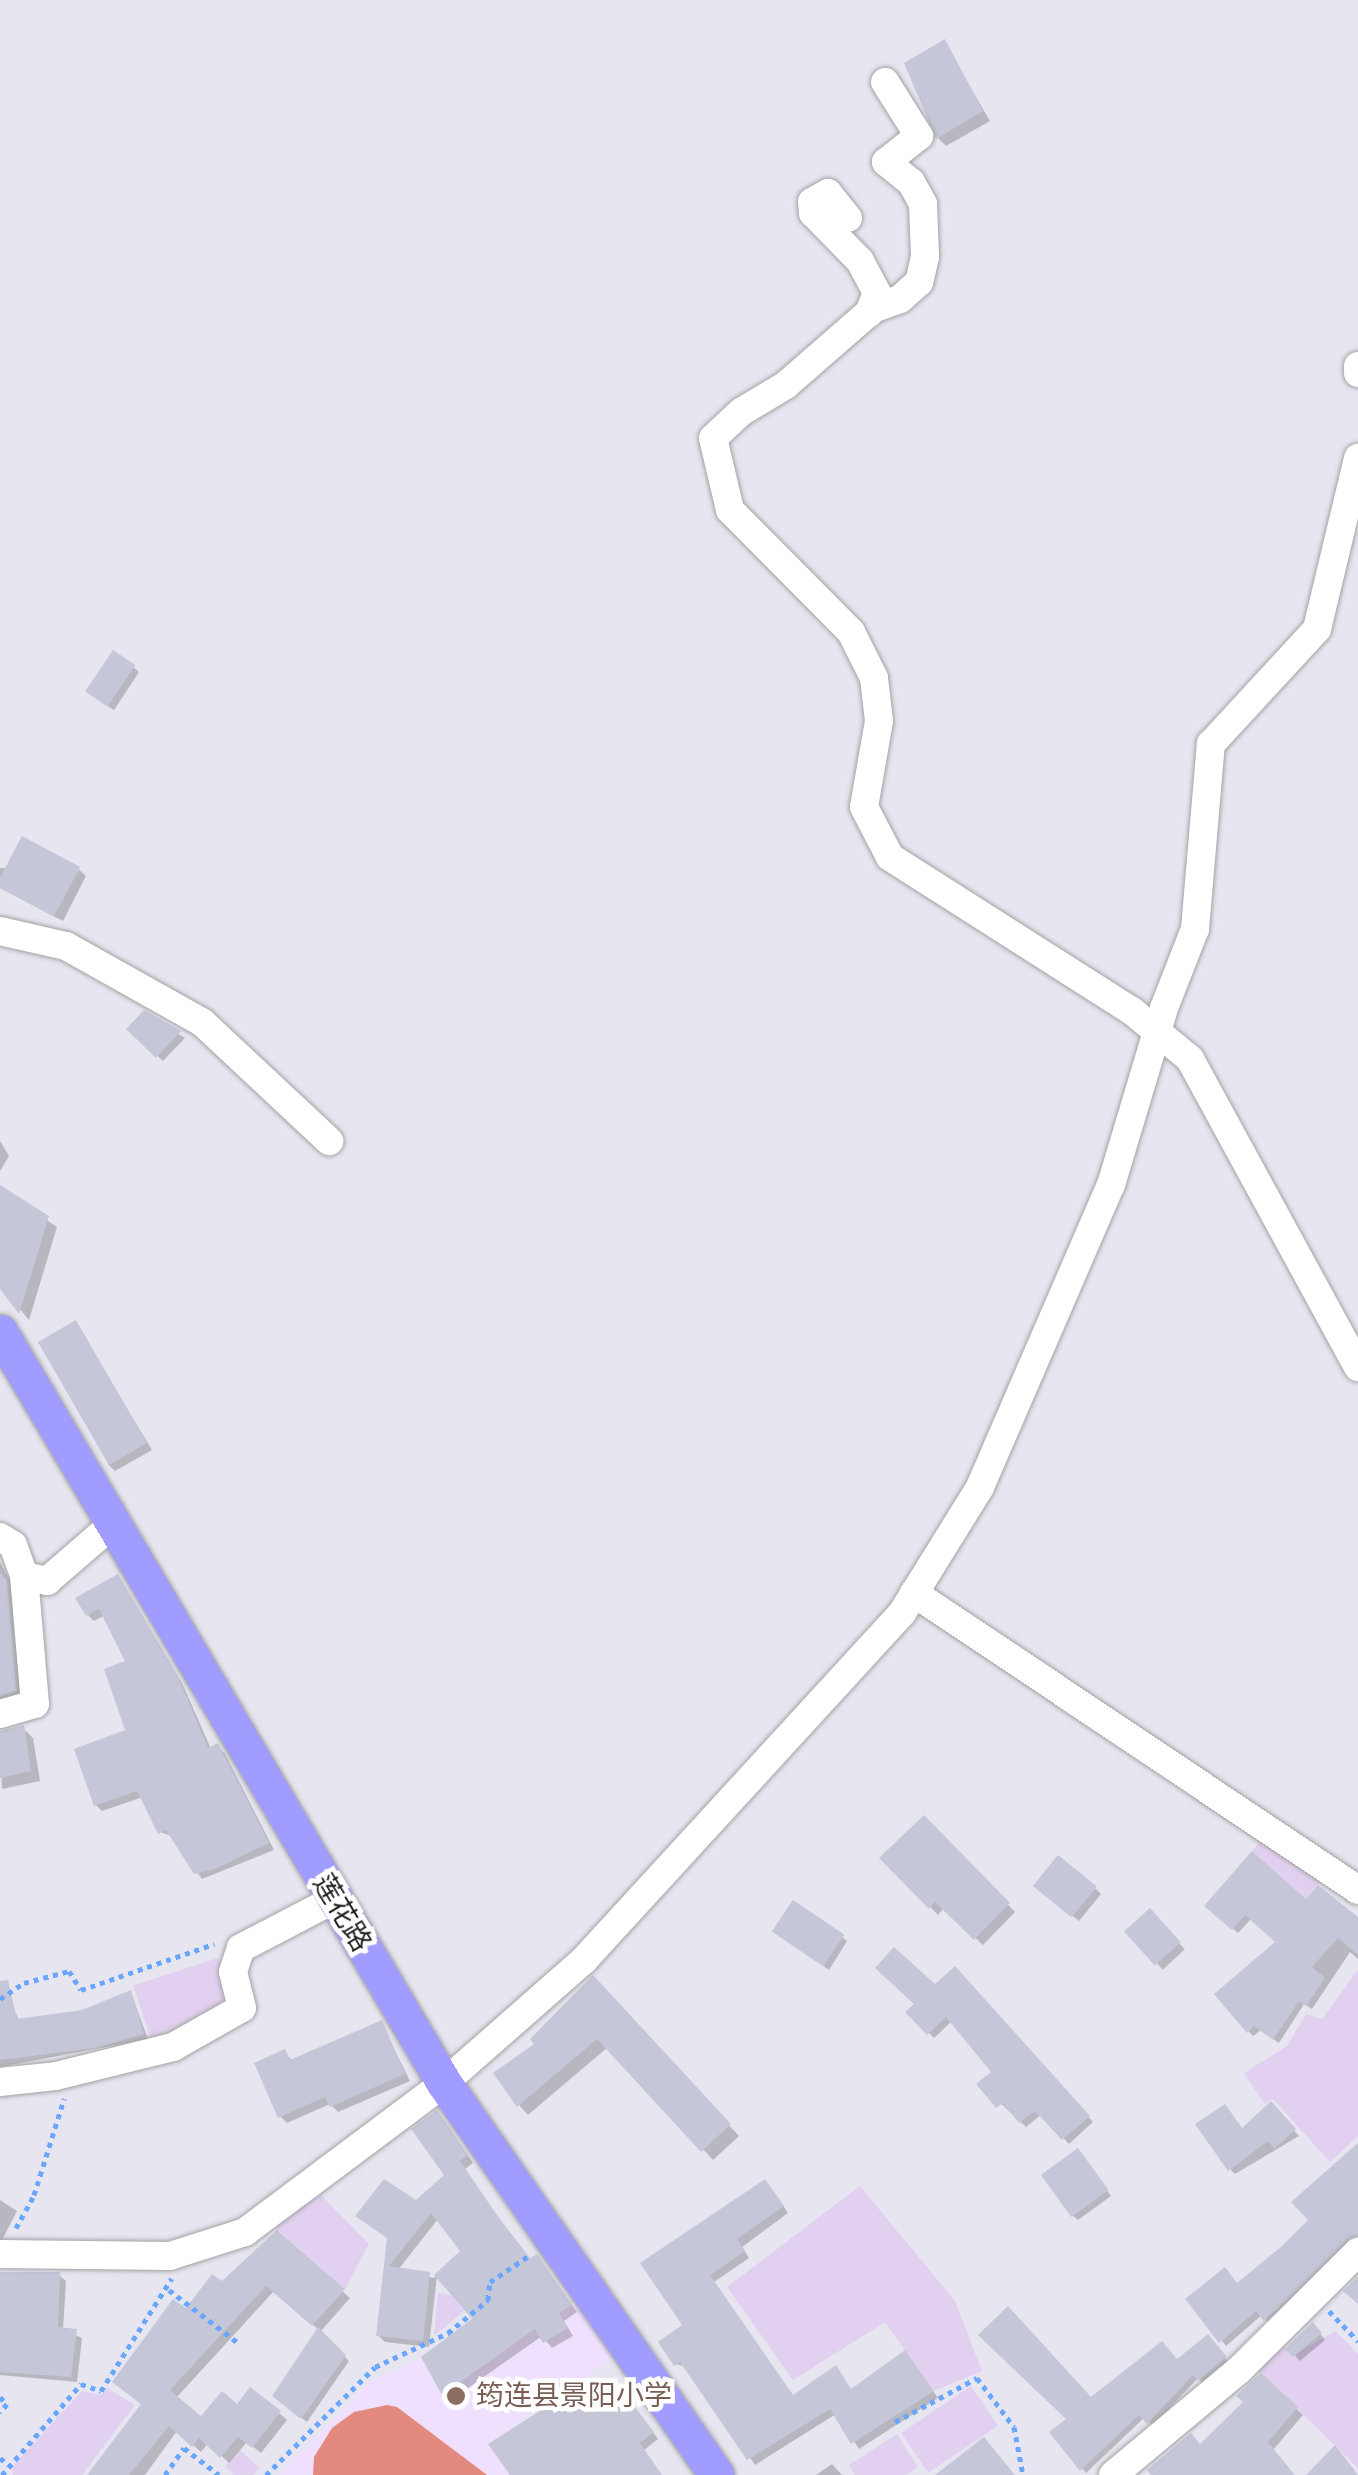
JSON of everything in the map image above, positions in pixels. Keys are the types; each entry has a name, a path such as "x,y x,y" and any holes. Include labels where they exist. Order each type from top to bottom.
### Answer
{"main road":[{"name":"莲花路","path":"0,1332 12,1375 113,1524 444,2083 716,2475"}],"street":[{"path":"885,82 919,136 886,162 911,182 923,204 925,257 919,282 869,312 786,386 741,412 713,438 730,510 851,632 874,678 879,721 864,807 890,857 1132,1011 1158,1039 1190,1059 1358,1367"},
{"path":"848,218 828,193 812,202 813,213 869,277 877,294 869,312"},
{"path":"6,2254 170,2256 245,2232 444,2083 584,1960 803,1725 914,1593 980,1488 1061,1308 1195,928 1211,744 1316,628 1358,458"},
{"path":"0,931 66,946 203,1023 328,1140"},
{"path":"24,1576 48,1581 113,1524"},
{"path":"0,1538 13,1545 24,1576 35,1704 0,1714"},
{"path":"914,1593 1358,1890"},
{"path":"0,2082 56,2076 174,2047 242,2008 233,1972 242,1948 334,1900"},
{"path":"1120,2474 1239,2370 1358,2252"}],"path":[{"path":"0,1999 24,1982 68,1971 81,1990 219,1942 242,1948"},
{"path":"6,2254 60,2117 67,2090 56,2090 56,2076"},
{"path":"266,2475 375,2367 448,2333 488,2300 490,2282 553,2239"},
{"path":"2,2475 81,2384 101,2391 169,2290 170,2256"},
{"path":"169,2290 237,2342"},
{"path":"1313,2295 1358,2341"},
{"path":"895,2422 977,2378 1014,2428 1023,2475"},
{"path":"0,2397 7,2404 0,2412"},
{"path":"165,2475 184,2448 219,2475"},
{"path":"0,2458 10,2465"}],"shaded area":[{"path":"1264,1837 1326,1874 1306,1899 1252,1851"},
{"path":"218,1958 235,2010 150,2038 133,1986"},
{"path":"1358,1970 1358,2136 1330,2162 1273,2099 1264,2103 1244,2073 1287,2046 1306,2014 1322,2019"},
{"path":"860,2186 955,2301 982,2371 934,2391 885,2322 793,2380 727,2287"},
{"path":"321,2195 369,2244 345,2289 272,2225"},
{"path":"438,2293 453,2296 464,2311 434,2336"},
{"name":"筠连县景阳小学","path":"580,2299 616,2356 488,2443 510,2475 279,2475 371,2381 417,2360 474,2318 499,2354"},
{"path":"1335,2331 1358,2354 1358,2468 1254,2367 1278,2339 1292,2356"},
{"path":"971,2386 998,2426 928,2473 901,2433"},
{"path":"107,2388 135,2405 82,2475 13,2475 12,2467 82,2391 101,2395"},
{"path":"387,2405 397,2407 487,2475 313,2475 314,2457 332,2428 354,2412"},
{"path":"897,2434 918,2467 905,2475 855,2475 849,2465"},
{"path":"240,2450 260,2468 253,2475 234,2475 225,2466"}],"building":[{"path":"945,39 983,111 936,139 904,63"},
{"path":"113,650 135,665 107,707 85,691"},
{"path":"22,836 80,867 54,916 0,888 0,877"},
{"path":"144,1010 181,1031 156,1058 126,1029"},
{"path":"0,1185 49,1216 19,1314 0,1289"},
{"path":"76,1320 147,1443 109,1465 38,1342"},
{"path":"0,1573 7,1580 16,1691 0,1696"},
{"path":"118,1574 177,1674 208,1748 218,1743 269,1843 215,1869 194,1874 166,1830 158,1834 137,1791 94,1806 74,1749 125,1730 104,1669 125,1661 99,1609 86,1616 75,1598"},
{"path":"24,1725 31,1771 0,1778 0,1731"},
{"path":"924,1815 1010,1903 974,1940 935,1902 929,1909 879,1858"},
{"path":"1252,1851 1306,1899 1318,1885 1358,1917 1358,1955 1338,1938 1312,1967 1325,1978 1306,2006 1299,2001 1273,2040 1254,2026 1247,2033 1214,1994 1275,1942 1245,1915 1232,1930 1204,1906"},
{"path":"1058,1855 1097,1886 1072,1918 1033,1886"},
{"path":"793,1900 844,1935 823,1966 772,1932"},
{"path":"1150,1908 1181,1942 1155,1966 1124,1931"},
{"path":"894,1947 935,1984 955,1966 1090,2116 1062,2140 1035,2111 1019,2123 1003,2103 996,2108 976,2084 991,2072 946,2017 927,2035 905,2012 914,2004 875,1968"},
{"path":"593,1975 731,2124 701,2152 597,2039 517,2107 493,2073 534,2044 530,2039"},
{"path":"8,1980 17,2019 82,2010 131,1990 144,2034 96,2048 0,2060 0,1981"},
{"path":"382,2020 405,2074 330,2107 325,2097 278,2118 254,2063 285,2049 290,2060"},
{"path":"1271,2101 1296,2129 1274,2149 1268,2141 1228,2171 1195,2124 1225,2104 1242,2128"},
{"path":"437,2110 468,2155 460,2161 499,2218 530,2258 537,2254 572,2305 559,2313 568,2328 543,2343 535,2329 442,2395 421,2357 472,2319 434,2275 460,2251 431,2213 389,2266 430,2272 423,2341 376,2336 387,2238 355,2216 384,2179 416,2200 444,2175 411,2129"},
{"path":"1358,2143 1358,2235 1264,2321 1256,2311 1219,2343 1185,2299 1225,2267 1237,2283 1281,2247 1308,2220 1291,2202"},
{"path":"1078,2148 1109,2190 1071,2217 1041,2175"},
{"path":"765,2179 784,2206 737,2239 745,2251 710,2275 793,2395 836,2365 851,2389 905,2350 934,2391 851,2444 830,2409 747,2460 680,2362 674,2366 658,2342 682,2325 640,2263"},
{"path":"277,2230 345,2289 312,2326 266,2286 170,2390 201,2416 222,2391 237,2404 250,2387 281,2411 252,2448 238,2437 220,2458 199,2438 192,2447 169,2426 129,2475 87,2475 141,2404 112,2382 173,2299 186,2308 212,2274 222,2281"},
{"path":"0,2272 60,2272 58,2327 77,2329 71,2377 0,2372"},
{"path":"1358,2277 1358,2304 1343,2291"},
{"path":"1008,2306 1091,2397 1162,2341 1177,2359 1208,2334 1227,2357 1198,2381 1193,2375 1147,2424 1139,2415 1080,2471 1049,2432 1066,2419 978,2335"},
{"path":"1313,2322 1322,2333 1293,2357 1285,2349"},
{"path":"318,2327 346,2355 301,2419 272,2396"},
{"path":"1261,2373 1298,2407 1268,2442 1295,2475 1151,2475 1147,2470 1191,2433 1200,2444 1243,2402 1236,2396"},
{"path":"615,2381 654,2432 640,2443 662,2475 510,2475 488,2444 560,2398 570,2413"},
{"path":"984,2437 1015,2475 935,2475"},
{"path":"1335,2445 1358,2475 1306,2475"}],"place":[{"name":"筠连县景阳小学","path":"456,2396"}]}
